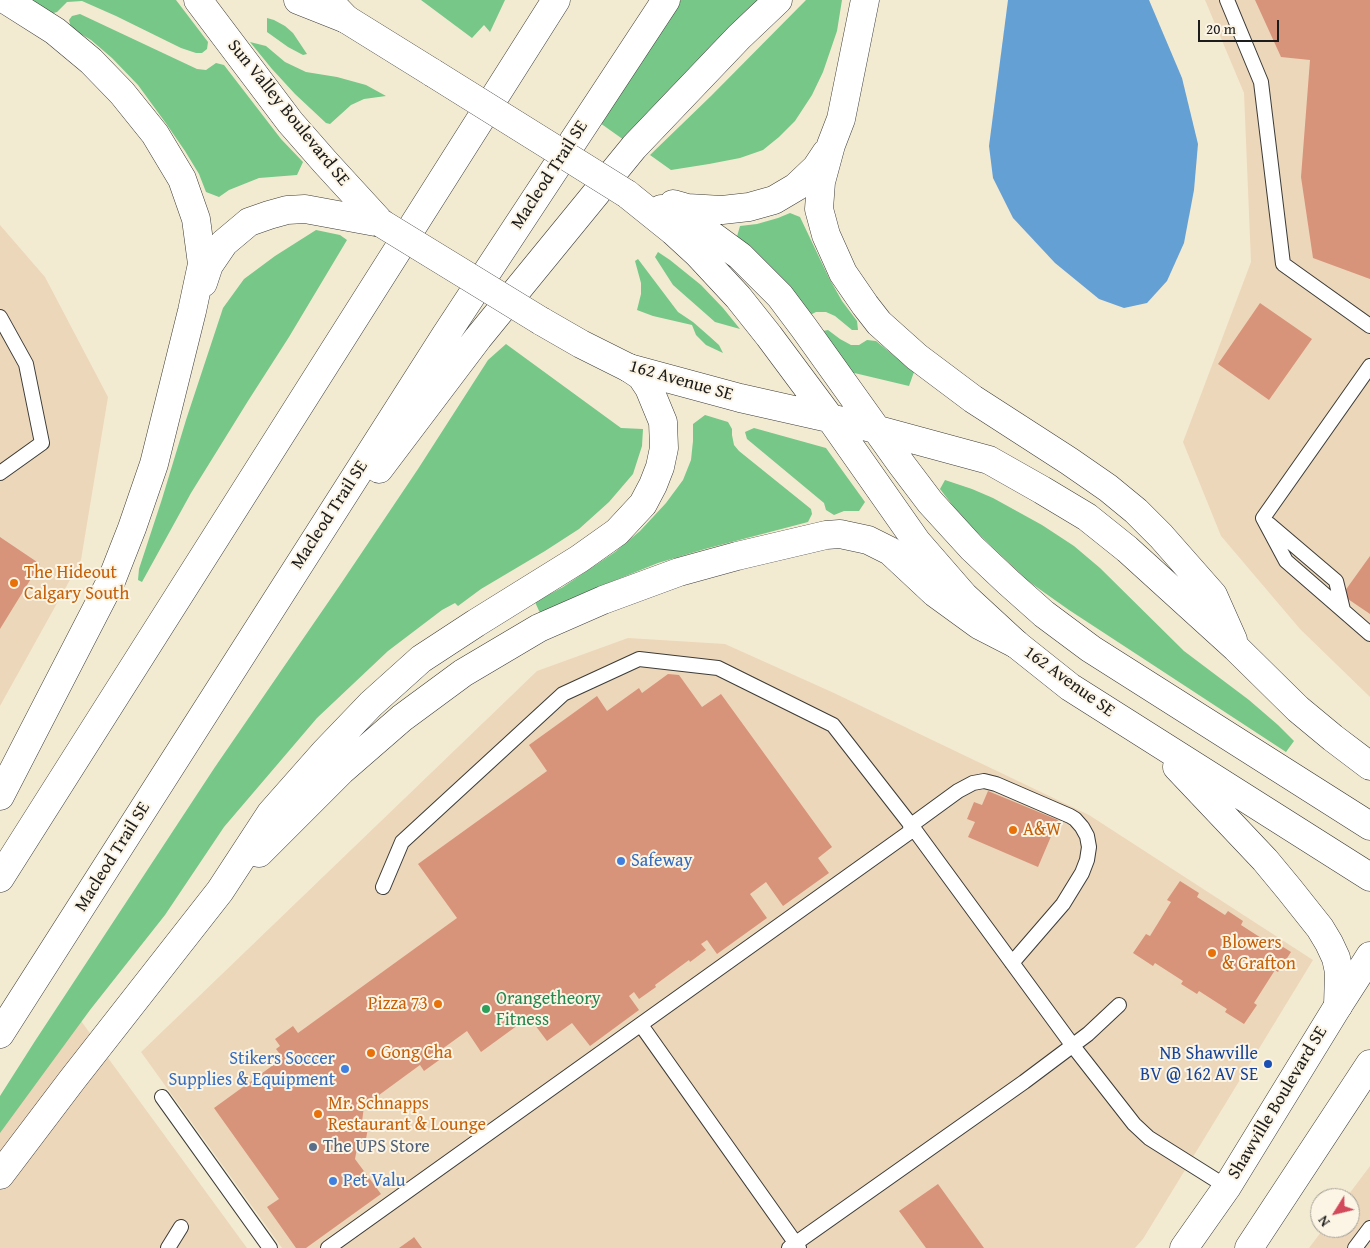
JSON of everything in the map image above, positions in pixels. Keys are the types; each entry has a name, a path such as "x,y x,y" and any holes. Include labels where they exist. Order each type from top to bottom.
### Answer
{"main road":[{"path":"0,796 112,579 154,464 202,264 196,219 182,179 155,134 122,93 92,61 55,31 6,0"},
{"name":"Sun Valley Boulevard SE","path":"198,0 290,122 381,223"},
{"path":"298,0 337,10 627,194 699,226 740,256 780,296 930,502 966,542 1008,582 1044,614 1091,649 1370,826"},
{"path":"0,878 556,0"},
{"name":"Macleod Trail SE","path":"0,1034 445,336 666,0"},
{"path":"261,624 478,338 634,147 739,37 778,0"},
{"path":"865,0 841,119 831,145 821,182 819,209 826,235 843,273 878,323 917,357 973,399 1084,471 1136,511 1162,536 1213,595 1236,648"},
{"path":"627,194 687,208 722,210 749,207 774,200 796,187 816,168 831,145"},
{"name":"162 Avenue SE","path":"627,194 673,231 720,277 765,330 830,418 917,542 964,596 1016,644 1070,687 1370,877"},
{"path":"192,311 209,265 224,244 249,222 287,210 304,209 381,223"},
{"name":"162 Avenue SE","path":"381,223 541,321 629,368 740,398 830,418 989,460 1087,517 1127,549 1236,648 1298,708 1370,766"},
{"path":"0,1175 220,891 271,813 324,753 371,704 421,659 617,532 643,504 660,467 664,448 662,422 649,388 641,376 629,368"},
{"path":"220,891 341,771 402,718 463,673 539,628 603,600 680,572 737,556 826,535 840,534 868,540 890,551 935,593 978,625 1016,644"},
{"path":"1151,738 1265,860 1320,928 1336,958 1339,972 1338,1006"},
{"name":"Shawville Boulevard SE","path":"1184,1248 1227,1187 1370,956"},
{"path":"1249,1248 1370,1065"}],"lane":[{"path":"1227,0 1260,82 1284,264 1370,326"},
{"path":"0,316 26,364 42,443 0,473"},
{"path":"1370,366 1263,518 1286,561 1370,634"},
{"path":"383,887 402,842 564,694 639,659 718,668 833,725 912,828 1073,1046 1139,1129 1149,1138 1227,1187"},
{"path":"328,1248 641,1025 912,828 958,791 973,783 984,781 996,784 1070,816 1082,827 1087,836 1089,847 1082,873 1063,904 1012,963"},
{"path":"641,1025 794,1246 1073,1046 1119,1005"},
{"path":"162,1097 270,1248"},
{"path":"168,1248 181,1227"},
{"path":"1355,1248 1370,1228"}],"shaded area":[{"path":"1205,0 1370,0 1370,697 1300,629 1221,536 1183,442 1251,262 1244,93"},
{"path":"0,225 45,277 108,397 81,560 0,706"},
{"path":"628,638 725,644 834,693 1089,815 1313,960 1143,1239 1135,1248 282,1248 141,1052 537,671"},
{"path":"68,1003 247,1248 0,1248 0,1108"},
{"path":"1370,1166 1370,1248 1309,1248 1316,1238 1360,1238 1360,1188 1354,1188"}],"green space":[{"path":"29,0 176,0 208,42 207,49 202,53 196,53 181,48 82,1 67,2 57,12 50,14"},
{"path":"421,0 505,0 490,32 484,25 472,38"},
{"path":"681,0 764,0 624,140 600,123"},
{"path":"806,0 842,0 837,31 823,72 812,95 795,121 779,137 763,150 740,158 671,170 650,155 711,96"},
{"path":"80,14 197,69 206,70 216,63 224,65 281,139 303,162 297,175 259,178 229,190 219,197 206,192 199,174 185,151 138,85 112,58 91,40 71,28 69,20 72,16"},
{"path":"267,18 285,26 293,33 307,54 303,55 288,47 267,32"},
{"path":"250,42 266,46 285,62 306,72 337,77 366,85 386,96 364,99 351,105 330,124 326,123 295,94"},
{"path":"790,213 800,217 829,278 842,301 857,321 858,330 852,330 835,316 826,312 805,314 736,240 740,226 757,224"},
{"path":"316,230 340,235 347,240 289,337 191,493 142,582 138,580 139,569 223,308 244,279 275,256"},
{"path":"658,252 701,285 740,329 715,322 673,285 655,257"},
{"path":"638,259 678,312 693,322 719,345 723,353 706,345 696,335 692,325 653,316 637,310 641,294 641,283 635,261"},
{"path":"828,330 851,345 859,345 867,340 876,341 914,372 909,386 846,371 818,332"},
{"path":"506,344 621,428 643,429 642,446 633,474 609,502 579,529 481,589 458,606 455,603 442,610 388,651 317,718 224,827 165,915 90,1010 0,1133 0,1096 35,1041 215,767 418,469 488,360"},
{"path":"705,415 728,422 732,429 734,445 739,451 811,509 812,514 808,522 658,563 540,613 535,602 563,587 615,552 640,531 666,503 683,480 691,460 693,424"},
{"path":"754,428 826,448 865,502 859,511 844,511 834,515 826,510 824,503 747,439 745,432"},
{"path":"945,480 993,498 1042,525 1074,546 1100,568 1184,651 1249,700 1278,725 1294,741 1286,752 1069,610 1028,581 963,519 940,489"}],"water":[{"path":"1008,0 1149,0 1182,78 1198,144 1194,190 1184,243 1167,281 1147,303 1124,308 1099,299 1055,263 1013,218 993,178 989,146"}],"building":[{"path":"1255,0 1370,0 1370,279 1313,258 1301,177 1310,60 1281,57"},
{"path":"1260,303 1312,339 1269,400 1218,364"},
{"name":"The Hideout Calgary South","path":"0,537 40,564 0,629"},
{"path":"1370,556 1370,614 1342,595"},
{"name":"Safeway","path":"668,674 679,675 702,707 721,694 832,847 818,858 829,873 783,906 766,882 750,894 767,918 717,954 707,940 701,944 706,950 655,985 656,987 639,999 634,992 629,996 639,1010 590,1046 572,1023 547,1041 529,1017 481,1052 467,1031 438,1052 442,1058 424,1071 420,1065 364,1106 362,1122 369,1123 365,1144 358,1143 355,1159 381,1194 306,1248 296,1248 267,1207 279,1199 214,1108 283,1058 276,1049 280,1046 275,1039 293,1026 298,1033 457,918 418,864 547,771 529,745 597,696 607,711 639,688 642,693"},
{"name":"A&W","path":"988,791 1058,820 1038,867 968,837 975,822 967,819 974,802 982,805"},
{"name":"Blowers & Grafton","path":"1180,881 1199,893 1197,897 1225,915 1228,911 1243,921 1241,925 1269,943 1272,940 1291,952 1278,972 1275,970 1254,1003 1257,1005 1244,1024 1225,1012 1227,1009 1199,991 1197,994 1181,984 1183,981 1155,963 1153,966 1133,953 1146,934 1150,936 1171,902 1167,900"},
{"path":"938,1184 984,1248 926,1248 899,1211"},
{"path":"413,1238 422,1248 399,1248"}],"place":[{"name":"The Hideout Calgary South","path":"14,583"},
{"name":"A&W","path":"1013,830"},
{"name":"Safeway","path":"621,861"},
{"name":"Blowers & Grafton","path":"1212,953"},
{"name":"Pizza 73","path":"438,1004"},
{"name":"Orangetheory Fitness","path":"486,1009"},
{"name":"Gong Cha","path":"371,1053"},
{"name":"NB Shawville BV @ 162 AV SE","path":"1268,1064"},
{"name":"Stikers Soccer Supplies & Equipment","path":"345,1069"},
{"name":"Mr. Schnapps Restaurant & Lounge","path":"318,1114"},
{"name":"The UPS Store","path":"313,1147"},
{"name":"Pet Valu","path":"333,1181"}]}
